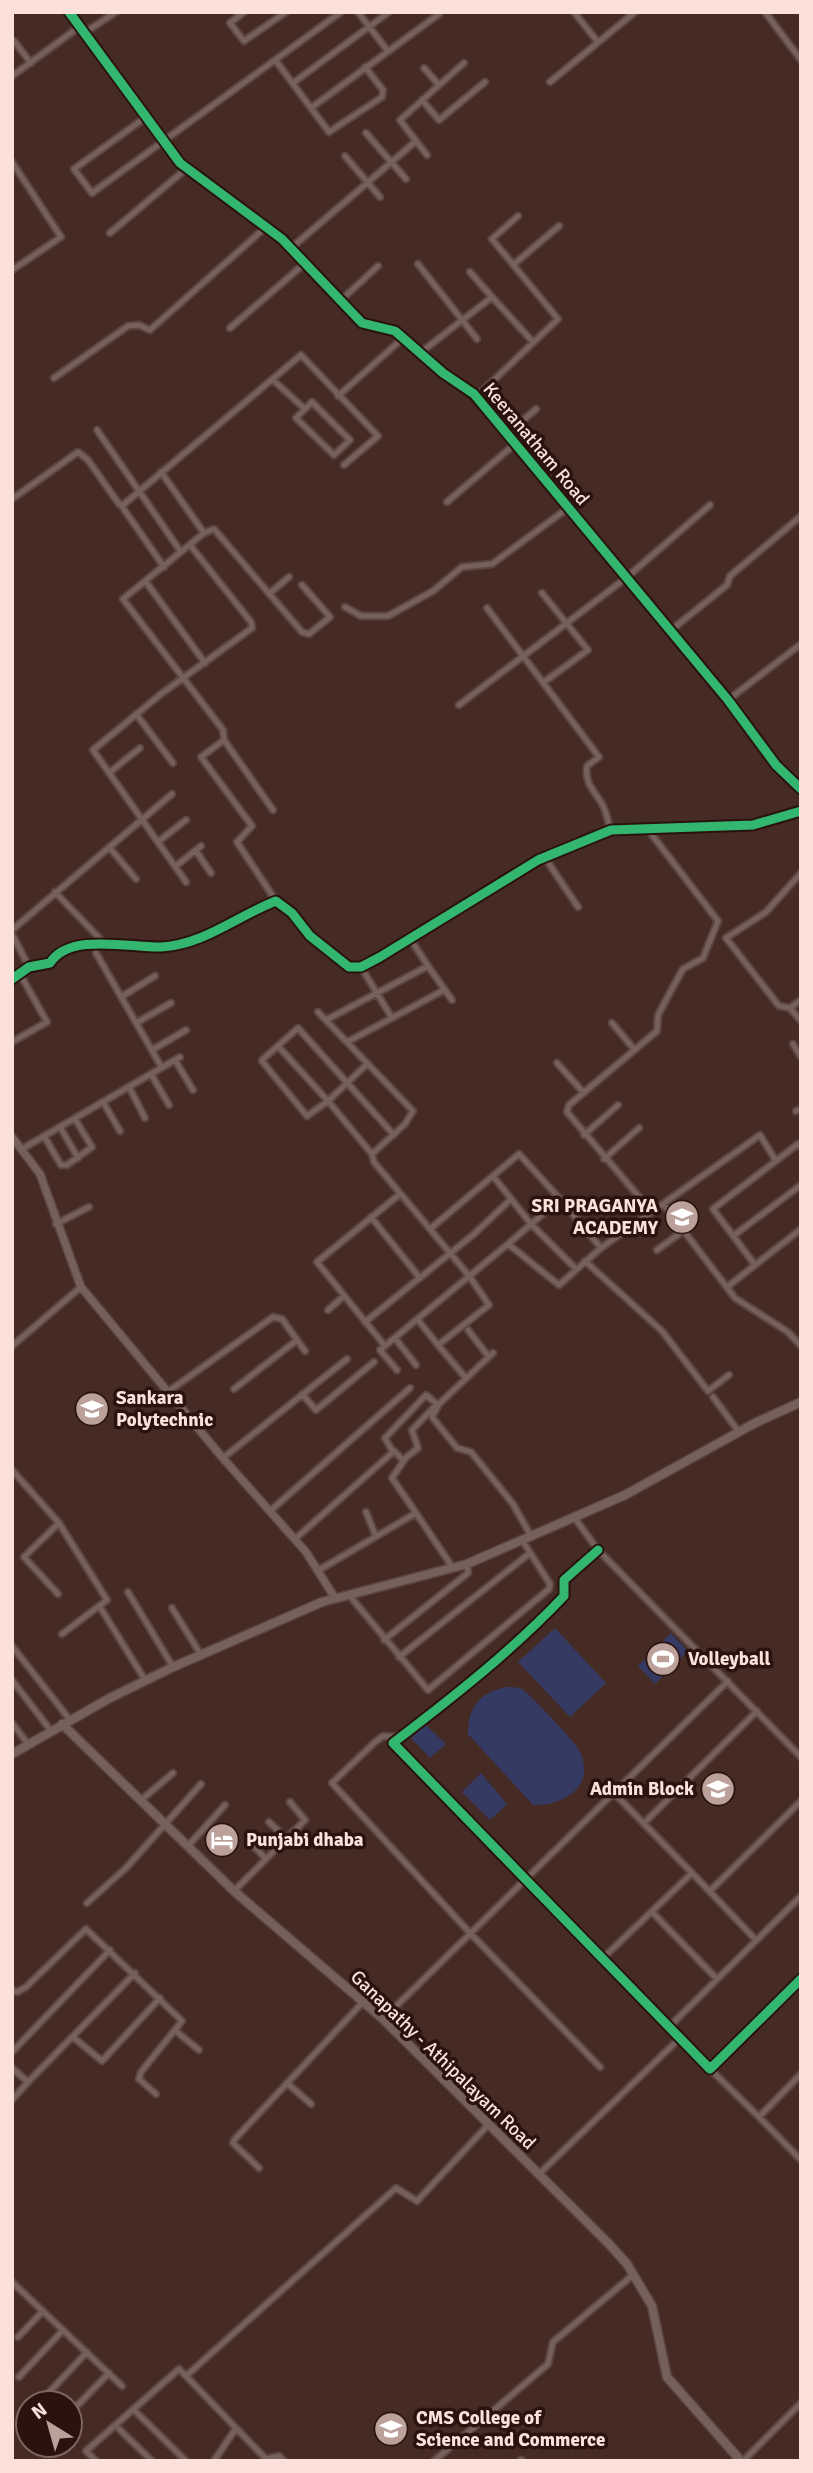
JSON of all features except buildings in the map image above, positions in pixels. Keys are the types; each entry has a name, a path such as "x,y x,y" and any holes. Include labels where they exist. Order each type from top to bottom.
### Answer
{"main road":[{"path":"12,1754 66,1722 173,1667 335,1598 467,1564 625,1494 801,1402"},
{"name":"Ganapathy - Athipalayam Road","path":"66,1722 165,1826 234,1892 383,2019 608,2243 634,2274 652,2306 667,2377 742,2461"}],"street":[{"name":"Keeranatham Road","path":"69,12 163,143 187,168 266,227 362,323 382,326 403,338 476,397 728,700 775,765 801,789"},
{"path":"13,74 81,30 116,12"},
{"path":"244,12 230,23 244,41 286,12"},
{"path":"146,117 74,169 92,193 341,12"},
{"path":"358,12 387,50"},
{"path":"293,83 389,12"},
{"path":"574,12 597,41"},
{"path":"550,82 635,12"},
{"path":"765,12 801,60"},
{"path":"311,108 439,14"},
{"path":"14,41 31,62"},
{"path":"276,61 329,132 382,97 383,90 365,67"},
{"path":"427,155 399,121 464,63"},
{"path":"424,68 439,85"},
{"path":"422,100 439,120 485,82"},
{"path":"366,132 406,179"},
{"path":"290,249 416,141"},
{"path":"345,156 380,197"},
{"path":"12,162 61,237 12,270"},
{"path":"110,233 187,168"},
{"path":"476,397 558,319 492,239 518,216"},
{"path":"513,265 559,226"},
{"path":"54,377 128,326 139,325 150,330 266,227"},
{"path":"230,328 304,264"},
{"path":"418,264 477,339"},
{"path":"340,301 378,266"},
{"path":"470,272 533,342"},
{"path":"420,353 492,297"},
{"path":"338,397 403,338"},
{"path":"121,505 140,493 161,472 302,355 338,397 378,436 344,465"},
{"path":"273,380 305,409"},
{"path":"312,402 350,440 334,455 296,418 305,409 312,402"},
{"path":"508,435 536,410"},
{"path":"97,430 181,552"},
{"path":"447,502 515,444"},
{"path":"12,499 78,452 121,505 163,567"},
{"path":"161,472 204,533"},
{"path":"459,705 626,578 710,505"},
{"path":"345,607 360,616 388,616 433,591 462,567 492,564 568,508"},
{"path":"670,631 727,585 730,576 801,516"},
{"path":"273,810 224,740 223,730 123,599 127,593 146,582 204,533 214,529 302,632 309,634 330,617 302,585"},
{"path":"186,882 93,750 253,625 190,545"},
{"path":"270,593 289,577"},
{"path":"146,582 205,663"},
{"path":"542,593 588,650 544,682"},
{"path":"487,608 599,757 587,766 588,787 603,806 611,830"},
{"path":"728,700 800,648"},
{"path":"136,714 173,763"},
{"path":"224,740 201,757 252,826 237,842 276,901 292,913 310,936 349,967 360,967 545,858 611,830 649,831 752,825 801,811"},
{"path":"110,772 140,748"},
{"path":"29,967 12,932 55,891 172,794"},
{"path":"159,841 186,820"},
{"path":"649,831 718,921 718,928 703,958 683,969 658,1015 657,1031 569,1105 567,1112 604,1159 651,1211"},
{"path":"109,847 136,879"},
{"path":"176,866 198,848 211,873"},
{"path":"545,858 578,907"},
{"path":"801,873 766,912 726,938 779,1006 790,1007 801,1000"},
{"path":"55,891 105,944"},
{"path":"12,979 29,967 50,963 56,954 85,944 179,945 208,936 276,901"},
{"path":"409,937 452,1000"},
{"path":"96,953 162,1068"},
{"path":"326,1020 428,966"},
{"path":"360,967 392,1018"},
{"path":"12,1042 47,1021 20,974"},
{"path":"121,997 155,976"},
{"path":"347,1042 444,990"},
{"path":"136,1023 171,1003"},
{"path":"790,1007 801,1021"},
{"path":"318,1012 412,1111 412,1116 372,1154"},
{"path":"612,1023 634,1049"},
{"path":"365,1066 347,1083 328,1101 307,1116 262,1062 298,1028 347,1083 394,1135"},
{"path":"152,1050 186,1030"},
{"path":"793,1044 801,1057"},
{"path":"278,1046 372,1154 374,1162 470,1277 489,1305 438,1345"},
{"path":"22,1149 178,1059 193,1090"},
{"path":"557,1063 584,1093"},
{"path":"151,1074 169,1105"},
{"path":"129,1087 145,1118"},
{"path":"103,1102 120,1131"},
{"path":"584,1135 618,1105"},
{"path":"44,1136 61,1165 78,1158 92,1147 75,1119"},
{"path":"60,1128 78,1158"},
{"path":"604,1159 639,1128"},
{"path":"508,1244 559,1285 601,1248 760,1135 776,1161"},
{"path":"12,1138 40,1174 81,1287 223,1458 295,1539 319,1570 335,1598"},
{"path":"755,1265 713,1209 798,1144 801,1147"},
{"path":"430,1229 519,1154 601,1248"},
{"path":"493,1176 531,1224 576,1269"},
{"path":"733,1236 801,1185"},
{"path":"385,1346 317,1262 400,1194"},
{"path":"365,1322 511,1199"},
{"path":"397,1370 380,1350 560,1199"},
{"path":"664,1205 735,1298 788,1332 801,1346"},
{"path":"56,1224 89,1206"},
{"path":"371,1217 420,1278"},
{"path":"727,1287 801,1229"},
{"path":"657,1250 683,1231"},
{"path":"585,1261 662,1331 708,1391 729,1375"},
{"path":"12,1346 81,1287"},
{"path":"328,1310 344,1296"},
{"path":"169,1391 273,1317 282,1319 305,1351"},
{"path":"418,1320 465,1377"},
{"path":"468,1330 491,1355 439,1404 432,1417 457,1448 471,1452 513,1504 531,1536"},
{"path":"395,1338 416,1365"},
{"path":"234,1389 298,1340"},
{"path":"223,1458 348,1359"},
{"path":"302,1394 316,1410 374,1362"},
{"path":"270,1511 410,1388"},
{"path":"405,1459 394,1451 385,1438 426,1395 435,1402 412,1430"},
{"path":"713,1397 740,1432"},
{"path":"402,1418 420,1445 391,1478 453,1568"},
{"path":"295,1539 394,1451"},
{"path":"12,1470 59,1523 107,1600 62,1634"},
{"path":"366,1512 375,1534"},
{"path":"319,1570 375,1534 416,1513"},
{"path":"574,1517 598,1550 801,1757"},
{"path":"58,1594 24,1556 59,1523"},
{"path":"349,1595 428,1690 549,1589 550,1584 522,1540"},
{"path":"392,1740 400,1737 454,1696 542,1618 564,1596 564,1580 598,1550"},
{"path":"399,1657 530,1553"},
{"path":"384,1640 468,1573 467,1564"},
{"path":"128,1592 173,1667"},
{"path":"100,1607 145,1680"},
{"path":"172,1608 201,1655"},
{"path":"12,1646 66,1722"},
{"path":"12,1680 51,1731"},
{"path":"383,2019 728,1681"},
{"path":"644,1823 757,1711"},
{"path":"12,1723 28,1744"},
{"path":"600,2067 470,1933 332,1783 374,1743 383,1737 392,1740 668,2027 801,2160"},
{"path":"140,1801 173,1773"},
{"path":"87,1903 126,1868 201,1784"},
{"path":"614,1793 756,1940"},
{"path":"709,1891 801,1801"},
{"path":"234,1892 304,1820 290,1802"},
{"path":"187,1847 225,1805"},
{"path":"269,1822 286,1839"},
{"path":"250,1842 266,1859"},
{"path":"602,1959 692,1873"},
{"path":"668,2027 801,1896"},
{"path":"652,1912 716,1979"},
{"path":"12,1990 18,1992 26,1987 86,1928 182,2021 177,2032 141,2072 139,2079 156,2094"},
{"path":"12,2052 110,1950"},
{"path":"12,2100 135,1973"},
{"path":"710,2069 801,1979"},
{"path":"73,2037 102,2061 160,1998"},
{"path":"259,2168 233,2143 363,2002"},
{"path":"177,2032 199,2049"},
{"path":"540,2174 680,2038"},
{"path":"12,2068 28,2082"},
{"path":"759,2117 801,2074"},
{"path":"287,2083 311,2104"},
{"path":"186,2376 396,2188 417,2201 489,2124"},
{"path":"434,2461 548,2364 553,2342 634,2274"},
{"path":"12,2282 122,2386"},
{"path":"18,2337 43,2311"},
{"path":"19,2377 64,2330"},
{"path":"51,2389 87,2352"},
{"path":"96,2461 86,2451 179,2369 266,2459 279,2456 284,2461"},
{"path":"84,2399 109,2373"},
{"path":"742,2461 801,2403"},
{"path":"134,2409 186,2461"},
{"path":"214,2461 236,2428"},
{"path":"119,2429 152,2461"}],"shaded area":[{"path":"555,1628 606,1683 570,1717 518,1662"},
{"name":"Volleyball","path":"671,1633 688,1651 655,1684 638,1666"},
{"path":"506,1687 520,1688 526,1692 578,1748 584,1772 581,1782 567,1797 557,1802 533,1805 468,1734 470,1716 477,1703 489,1693"},
{"path":"425,1724 446,1744 430,1758 411,1738"},
{"path":"481,1773 507,1804 490,1820 462,1792"}],"cycle path":[{"path":"69,12 180,163 282,239 362,323 395,331 443,373 474,394 728,700 776,765 801,789"},
{"path":"12,979 29,967 50,963 59,953 71,948 102,944 162,947 192,941 276,901 292,913 310,936 349,967 361,967 538,860 611,830 753,825 801,811"},
{"path":"598,1550 564,1580 564,1596 524,1636 460,1691 393,1743 710,2069 801,1979"}],"place":[{"name":"SRI PRAGANYA ACADEMY","path":"682,1217"},
{"name":"Sankara Polytechnic","path":"92,1409"},
{"name":"Volleyball","path":"663,1659"},
{"name":"Admin Block","path":"718,1789"},
{"name":"Punjabi dhaba","path":"222,1840"},
{"name":"CMS College of Science and Commerce","path":"391,2429"}]}
